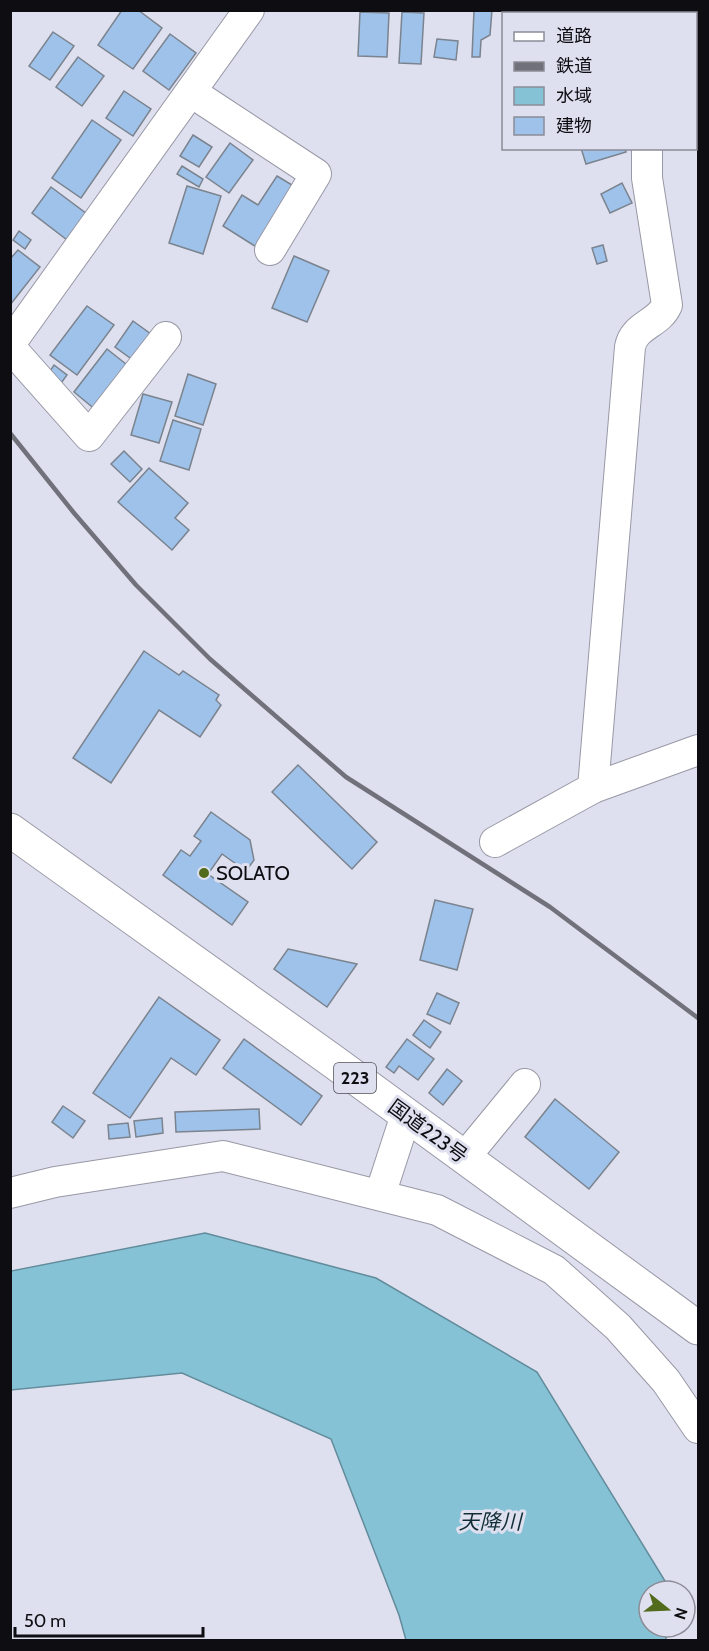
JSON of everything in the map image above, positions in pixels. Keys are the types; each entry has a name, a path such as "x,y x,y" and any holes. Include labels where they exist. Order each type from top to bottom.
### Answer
{"highway":[{"name":"国道223号","path":"10,830 699,1328"}],"street":[{"path":"166,337 89,436 10,346 249,10"},
{"path":"191,92 316,174 270,250"},
{"path":"593,788 630,347 637,331 660,315 667,305 647,178 647,150"},
{"path":"495,842 593,788 699,750"},
{"path":"465,1157 525,1084"},
{"path":"380,1195 406,1115"},
{"path":"10,1193 55,1182 224,1156 438,1210 554,1270 618,1327 666,1381 699,1428"}],"water":[{"name":"天降川","path":"205,1233 376,1278 537,1372 664,1579 637,1579 637,1639 666,1640 406,1640 399,1615 331,1439 182,1373 11,1390 11,1271"}],"building":[{"path":"122,10 138,10 162,28 133,69 98,45"},
{"path":"474,10 492,10 490,35 481,40 480,57 472,57"},
{"path":"519,10 549,10 549,12 519,12"},
{"path":"578,10 630,10 630,12 578,12"},
{"path":"360,12 389,13 387,57 358,56"},
{"path":"402,12 424,13 421,64 399,63"},
{"path":"53,32 74,46 50,80 29,66"},
{"path":"170,34 196,53 169,90 143,71"},
{"path":"437,39 458,41 456,60 434,57"},
{"path":"78,57 104,76 82,106 56,87"},
{"path":"124,91 151,109 133,136 106,118"},
{"path":"92,120 121,140 81,198 52,178"},
{"path":"193,135 212,147 199,167 180,156"},
{"path":"230,143 253,160 229,193 206,177"},
{"path":"582,150 626,150 626,152 586,164"},
{"path":"182,166 203,179 199,187 177,174"},
{"path":"277,176 297,188 258,248 223,226 242,195 258,205"},
{"path":"622,183 632,203 610,213 601,194"},
{"path":"187,186 221,196 203,254 169,243"},
{"path":"51,187 91,217 71,243 32,213"},
{"path":"19,231 31,240 25,249 13,240"},
{"path":"603,245 607,261 597,264 592,248"},
{"path":"18,250 40,267 10,305 10,259"},
{"path":"294,256 329,271 307,322 272,308"},
{"path":"87,306 114,325 77,375 50,355"},
{"path":"133,321 155,337 137,363 115,347"},
{"path":"107,349 131,368 97,411 74,392"},
{"path":"54,365 67,375 59,386 46,377"},
{"path":"188,374 216,384 203,425 175,416"},
{"path":"143,394 172,402 159,443 131,435"},
{"path":"173,420 201,429 189,470 160,461"},
{"path":"124,451 142,469 130,482 111,464"},
{"path":"149,468 188,503 175,518 189,530 172,550 118,502"},
{"path":"144,651 179,675 183,671 219,695 216,700 221,705 200,737 159,710 111,783 73,758"},
{"path":"298,765 377,842 352,869 272,792"},
{"path":"211,812 250,840 254,860 246,871 222,854 208,874 248,902 232,925 163,875 181,850 190,856 201,841 194,836"},
{"path":"435,900 473,909 457,970 420,960"},
{"path":"288,949 357,964 327,1007 274,969"},
{"path":"437,993 459,1003 450,1024 427,1014"},
{"path":"159,997 220,1040 196,1075 171,1058 130,1118 93,1093"},
{"path":"424,1020 441,1032 430,1048 413,1035"},
{"path":"244,1039 322,1096 301,1125 223,1068"},
{"path":"407,1039 434,1059 418,1080 399,1066 394,1073 386,1067"},
{"path":"447,1069 462,1081 443,1105 429,1093"},
{"path":"555,1099 619,1152 589,1189 525,1137"},
{"path":"63,1106 85,1121 73,1138 52,1122"},
{"path":"259,1109 260,1129 176,1132 175,1112"},
{"path":"162,1118 163,1133 136,1137 134,1121"},
{"path":"128,1123 130,1137 109,1139 108,1125"}],"railway":[{"path":"10,433 136,585 210,659 346,777 550,907 698,1018"}],"place":[{"name":"SOLATO","path":"204,873"}]}
